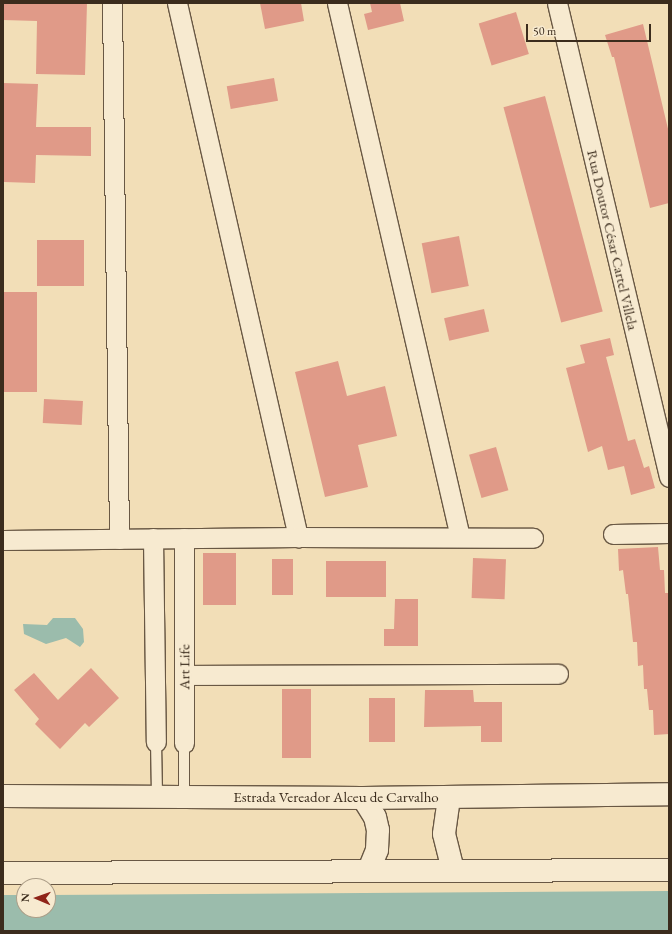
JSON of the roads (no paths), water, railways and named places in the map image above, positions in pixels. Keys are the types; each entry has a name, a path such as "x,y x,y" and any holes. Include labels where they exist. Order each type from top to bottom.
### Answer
{"street":[{"path":"112,3 119,539"},
{"path":"177,3 298,537"},
{"path":"337,3 460,537"},
{"name":"Rua Doutor César Cartel Villela","path":"557,3 669,477"},
{"path":"613,534 669,534"},
{"path":"3,540 298,537 533,538"},
{"name":"Art Life","path":"153,538 156,742"},
{"name":"Art Life","path":"184,538 184,743"},
{"path":"184,676 558,674"},
{"path":"156,717 184,717"},
{"name":"Estrada Vereador Alceu de Carvalho","path":"3,796 449,798 669,794"},
{"path":"363,798 375,817 378,830 377,850 369,870"},
{"path":"449,798 444,834 453,870"},
{"path":"3,873 369,870 669,870"}],"lane":[{"name":"Art Life","path":"156,742 157,796"},
{"name":"Art Life","path":"184,743 184,796"}]}
